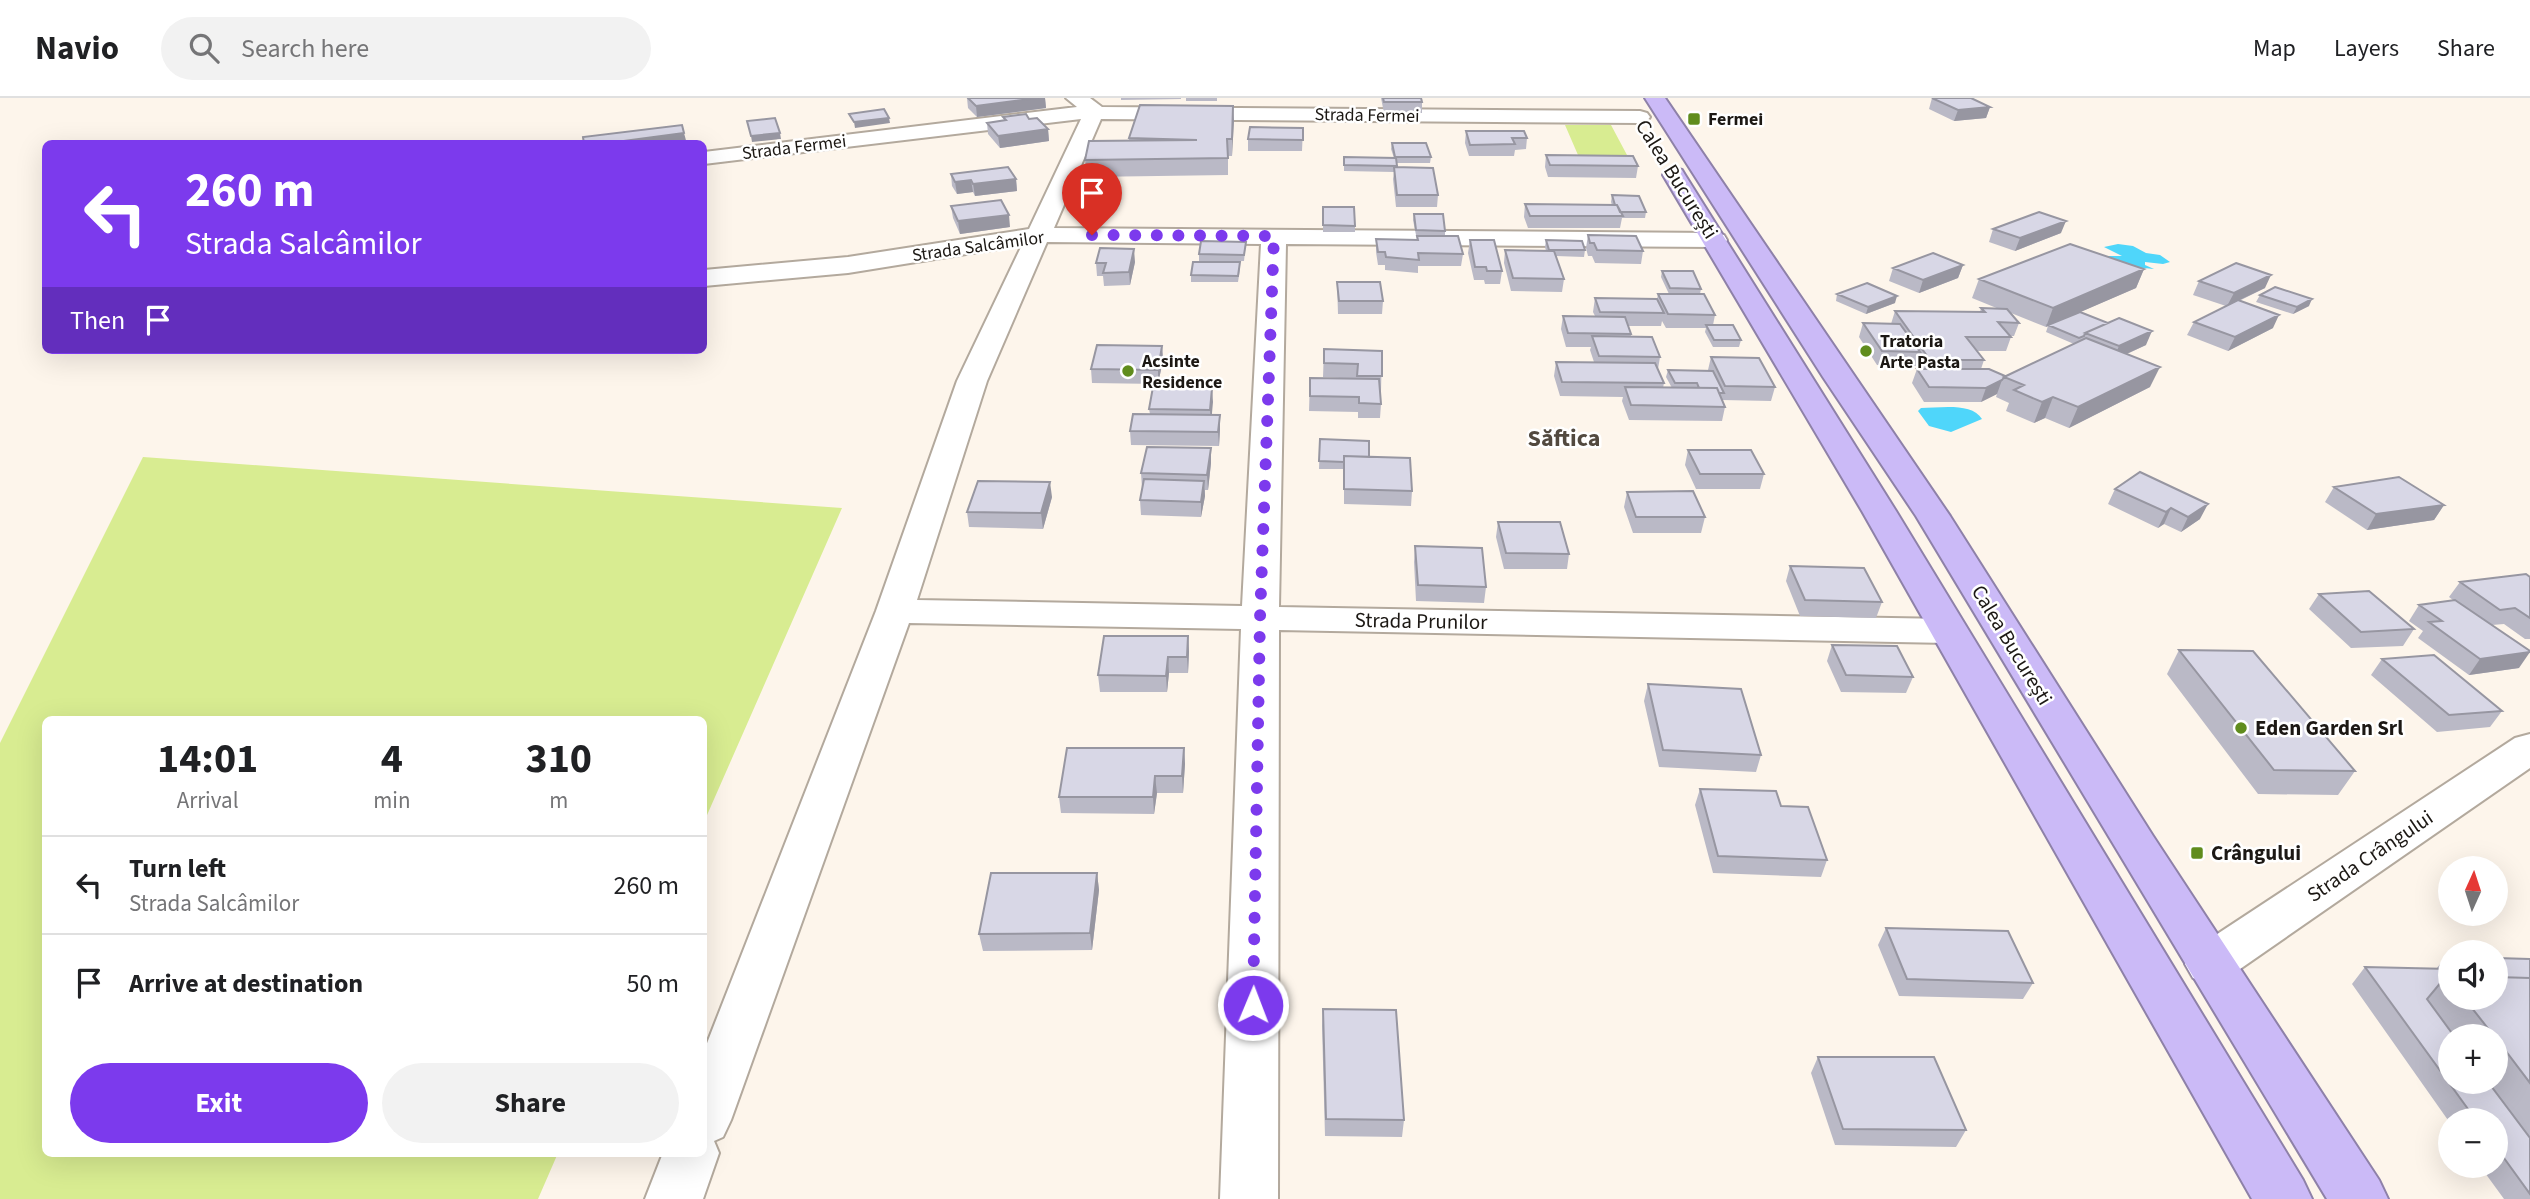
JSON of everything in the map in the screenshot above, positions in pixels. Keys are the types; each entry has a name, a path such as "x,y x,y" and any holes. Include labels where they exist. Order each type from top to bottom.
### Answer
{"highway":[{"name":"Calea București","path":"1641,104 1715,240 2283,1199"},
{"name":"Calea București","path":"1641,104 1838,377 1933,516 2359,1199"}],"street":[{"name":"Strada Fermei","path":"707,158 1047,115 1085,105 1641,104"},
{"path":"707,1113 895,611 972,381 1040,235 1085,105"},
{"name":"Strada Salcâmilor","path":"707,278 859,264 1040,235 1715,240"},
{"path":"1249,1199 1260,618 1274,236"},
{"name":"Strada Prunilor","path":"895,611 1948,631"},
{"name":"Strada Crângului","path":"2210,964 2530,748"},
{"path":"674,1199 690,1157"}],"green space":[{"path":"1565,125 1611,125 1627,155 1578,155"},
{"path":"143,457 842,508 707,815 707,716 42,716 42,1157 556,1157 538,1199 0,1199 0,743"}],"water":[{"path":"2118,244 2160,255 2170,262 2145,262 2145,265 2154,269 2144,268 2142,271 2102,256 2122,256 2104,247"},
{"path":"1921,408 1963,408 1971,410 1982,419 1951,432 1929,426 1918,411"}],"building":[{"path":"968,98 1038,98 976,106"},
{"path":"1383,98 1421,98 1422,102 1384,102"},
{"path":"1932,98 1971,98 1990,107 1958,110"},
{"path":"1140,105 1233,106 1232,139 1227,139 1228,158 1085,160 1089,141 1197,140 1129,138"},
{"path":"884,109 889,118 854,122 849,114"},
{"path":"1026,114 1029,119 1037,118 1048,129 998,136 987,123 1006,120 1003,117"},
{"path":"775,118 780,133 751,136 747,121"},
{"path":"682,125 684,133 631,140 583,140 583,137"},
{"path":"1250,127 1303,128 1303,140 1248,139"},
{"path":"1466,131 1524,131 1527,138 1512,138 1515,144 1470,145"},
{"path":"1392,143 1426,143 1431,157 1395,157"},
{"path":"1546,155 1633,156 1638,166 1550,165"},
{"path":"1344,157 1396,158 1397,166 1344,165"},
{"path":"1008,167 1016,179 973,184 971,180 955,182 951,174"},
{"path":"1394,167 1433,168 1438,195 1397,195"},
{"path":"1612,195 1639,196 1646,212 1620,212"},
{"path":"1001,200 1009,215 958,221 951,206"},
{"path":"1525,204 1617,205 1623,216 1530,216"},
{"path":"1323,207 1354,207 1355,226 1323,225"},
{"path":"2039,212 2066,221 2020,238 1993,229"},
{"path":"1414,214 1443,214 1445,231 1416,230"},
{"path":"1588,235 1636,236 1643,251 1597,250 1594,243 1590,243"},
{"path":"1417,236 1458,236 1463,254 1418,253 1419,260 1386,257 1385,252 1378,252 1376,239 1418,240"},
{"path":"1470,240 1494,240 1502,271 1487,271 1486,267 1475,267"},
{"path":"1546,240 1582,241 1585,250 1549,250"},
{"path":"1201,241 1246,242 1244,255 1199,254"},
{"path":"2070,244 2144,269 2053,308 1979,279"},
{"path":"1100,248 1134,249 1129,272 1103,273 1106,263 1096,263"},
{"path":"1505,250 1554,251 1564,279 1513,278"},
{"path":"1933,253 1963,265 1923,280 1893,268"},
{"path":"1193,262 1240,262 1238,276 1191,275"},
{"path":"2236,263 2271,275 2234,293 2199,281"},
{"path":"1662,271 1693,271 1701,289 1670,288"},
{"path":"1337,282 1380,282 1383,301 1339,301"},
{"path":"1867,283 1897,296 1868,307 1837,294"},
{"path":"2275,287 2312,299 2297,307 2260,295"},
{"path":"1658,294 1704,294 1715,315 1668,314"},
{"path":"1595,298 1657,299 1664,313 1600,312"},
{"path":"2238,300 2279,315 2235,337 2194,322"},
{"path":"1981,308 2007,309 2019,323 1998,322 2011,337 1966,337 1984,360 1930,360 1895,311 1985,312"},
{"path":"2080,312 2108,323 2079,338 2048,325"},
{"path":"1563,316 1625,317 1631,334 1568,333"},
{"path":"2119,318 2152,331 2119,346 2085,333"},
{"path":"1863,323 1900,324 1920,352 1882,351"},
{"path":"1706,325 1733,325 1741,340 1714,340"},
{"path":"1592,336 1652,337 1660,357 1599,356"},
{"path":"2086,338 2160,367 2078,407 2053,397 2042,402 2014,390 2024,385 2004,377"},
{"path":"1097,345 1162,346 1158,370 1091,369"},
{"path":"1324,349 1382,351 1382,376 1357,376 1358,364 1324,363"},
{"path":"1711,357 1759,358 1775,387 1725,386"},
{"path":"1556,362 1655,363 1664,383 1562,382"},
{"path":"1917,369 1989,369 2005,376 1986,388 1929,387"},
{"path":"1668,370 1713,371 1724,393 1719,393 1717,388 1699,388 1697,383 1675,383"},
{"path":"1310,378 1379,379 1381,404 1359,403 1359,397 1310,396"},
{"path":"1153,387 1212,388 1210,410 1149,409"},
{"path":"1625,387 1717,388 1725,407 1631,405"},
{"path":"1133,414 1220,415 1218,432 1130,431"},
{"path":"1320,439 1369,441 1369,457 1344,456 1344,462 1319,461"},
{"path":"1147,447 1211,448 1207,475 1141,473"},
{"path":"1688,450 1751,450 1764,474 1700,474"},
{"path":"1344,456 1410,458 1412,491 1344,489"},
{"path":"2140,472 2208,504 2188,517 2171,508 2166,512 2115,489"},
{"path":"2399,477 2444,505 2376,514 2334,487"},
{"path":"1144,479 1204,481 1201,502 1140,500"},
{"path":"978,481 1050,482 1041,513 967,512"},
{"path":"1693,491 1705,517 1636,517 1627,492"},
{"path":"1498,522 1560,522 1569,554 1506,553"},
{"path":"1415,546 1482,548 1486,587 1418,585"},
{"path":"1790,566 1864,568 1882,602 1805,600"},
{"path":"2526,574 2530,577 2530,618 2515,608 2500,610 2460,582"},
{"path":"2369,591 2414,629 2361,632 2319,594"},
{"path":"2455,600 2530,652 2480,659 2429,622 2442,621 2419,605"},
{"path":"1104,636 1188,636 1187,657 1168,657 1166,676 1098,675"},
{"path":"1832,645 1897,646 1913,677 1846,675"},
{"path":"2179,650 2253,651 2355,771 2274,770"},
{"path":"2434,655 2502,711 2449,715 2382,659"},
{"path":"1648,684 1741,689 1761,755 1663,750"},
{"path":"1067,748 1184,748 1182,776 1155,776 1153,797 1059,797"},
{"path":"1700,789 1776,791 1781,806 1808,807 1827,860 1718,856"},
{"path":"991,873 1097,873 1090,933 979,934"},
{"path":"1886,928 2008,931 2033,983 1907,979"},
{"path":"2508,958 2530,959 2530,978 2508,977"},
{"path":"2365,967 2438,969 2438,986 2427,999 2445,1024 2438,1024 2438,1068"},
{"path":"2508,977 2530,978 2530,1083 2508,1054 2508,1024 2485,1024 2473,1010 2508,1010"},
{"path":"1323,1009 1396,1010 1404,1120 1326,1119"},
{"path":"1818,1057 1934,1057 1966,1130 1843,1129"},
{"path":"2457,1094 2497,1094 2508,1108 2467,1108"},
{"path":"2508,1109 2530,1138 2530,1194 2508,1164"}],"place":[{"name":"Fermei","path":"1694,119"},
{"name":"Tratoria Arte Pasta","path":"1866,351"},
{"name":"Acsinte Residence","path":"1128,371"},
{"name":"Eden Garden Srl","path":"2241,728"},
{"name":"Crângului","path":"2197,853"}],"district":[{"name":"Săftica","path":"1564,438"}],"route":[{"path":"1092,235 1274,236 1260,618 1253,1005"}]}
